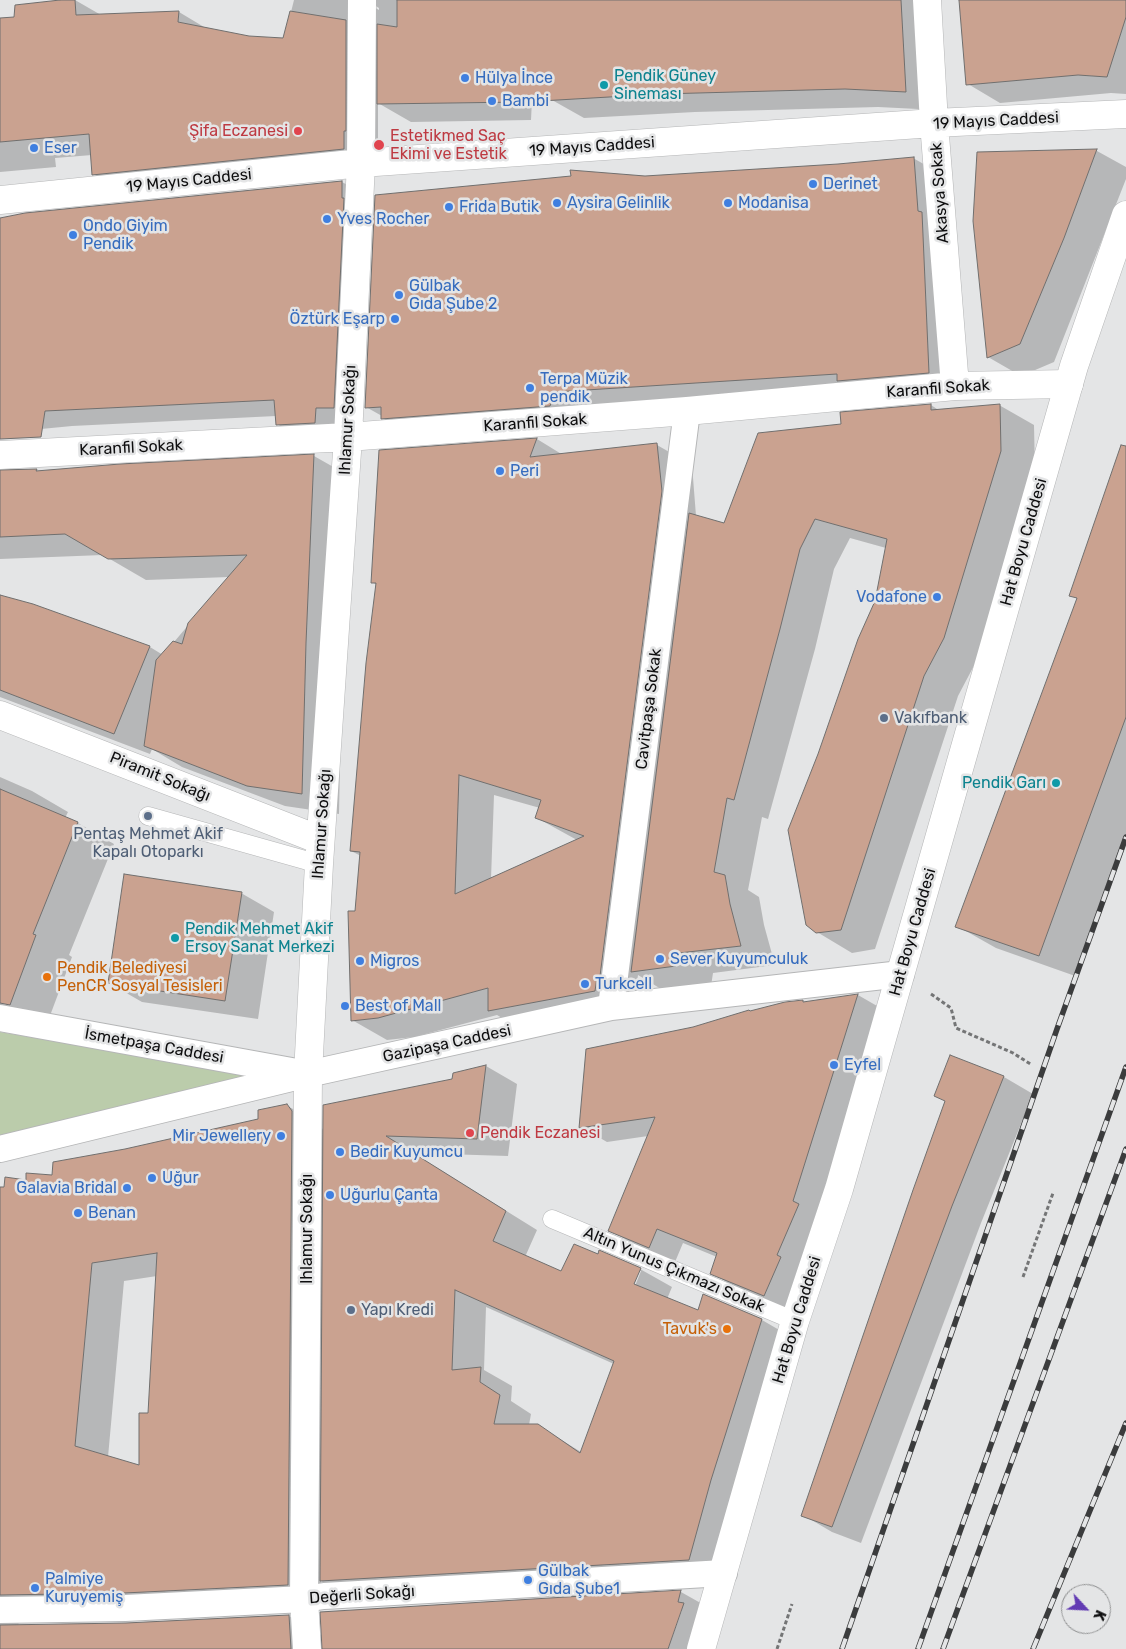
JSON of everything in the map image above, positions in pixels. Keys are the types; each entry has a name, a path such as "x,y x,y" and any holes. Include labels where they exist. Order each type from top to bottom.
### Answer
{"street":[{"name":"Ihlamur Sokağı","path":"307,1649 304,1599 308,1074 320,852 348,437 360,163 362,0"},
{"name":"Akasya Sokak","path":"927,0 934,123 955,386"},
{"name":"19 Mayıs Caddesi","path":"0,200 360,163 934,123 1126,114"},
{"name":"Hat Boyu Caddesi","path":"701,1649 795,1321 839,1189 1069,384 1126,215"},
{"name":"Karanfil Sokak","path":"0,455 348,437 688,411 955,386 1069,384"},
{"name":"Cavitpaşa Sokak","path":"611,1008 688,411"},
{"name":"Piramit Sokağı","path":"0,715 320,852"},
{"name":"Gazipaşa Caddesi","path":"0,1149 308,1074 611,1008 901,974"},
{"name":"İsmetpaşa Caddesi","path":"0,1018 308,1074"},
{"name":"Değerli Sokağı","path":"0,1610 125,1608 304,1599 334,1595 724,1573"}],"lane":[{"path":"148,816 320,852"},
{"name":"Altın Yunus Çıkmazı Sokak","path":"552,1219 795,1321"}],"path":[{"path":"901,974 952,1008 956,1028 1013,1053 1032,1065"},
{"path":"1023,1277 1053,1193"},
{"path":"777,1649 792,1604"}],"green space":[{"path":"0,1032 257,1075 0,1147"}],"building":[{"path":"75,0 76,15 179,11 178,22 249,36 283,38 290,11 346,20 346,131 344,131 344,149 92,175 89,134 0,142 0,18 14,17 15,5"},
{"path":"397,0 901,0 906,92 845,89 661,94 523,102 377,104 377,24 397,27"},
{"path":"959,0 1126,0 1126,17 1107,77 1078,75 966,85"},
{"path":"1097,149 1064,238 1020,344 987,358 973,221 977,152"},
{"path":"914,157 918,211 922,212 929,373 837,381 837,374 555,392 550,406 381,419 381,407 365,408 375,195 571,176 570,170 645,176 838,164"},
{"path":"342,181 342,198 344,198 334,408 316,408 315,423 276,425 274,400 45,411 41,437 0,439 0,218 25,213"},
{"path":"931,404 931,410 1000,404 1001,451 944,638 924,676 841,930 816,933 806,925 788,830 818,754 858,639 875,601 887,539 815,519 800,549 734,800 727,798 714,872 725,875 741,946 679,953 676,966 631,972 689,513 724,523 758,433 841,424 840,412"},
{"path":"537,438 530,457 657,443 662,491 600,976 597,977 595,991 488,1011 488,988 378,1018 351,1021 348,911 355,911 360,852 350,851 366,663 376,583 371,583 379,450","holes":["459,775 541,800 535,818 584,836 455,894"]},
{"name":"Pendik Garı","path":"1121,445 1126,446 1126,717 1039,956 955,927 1077,598 1069,596"},
{"path":"314,454 302,794 247,786 144,746 156,660 173,641 182,644 188,623 247,555 108,559 65,534 0,537 0,470 37,469 36,471 120,464"},
{"path":"0,595 33,604 150,646 114,734 0,690"},
{"path":"0,789 78,822 33,934 36,935 10,1005 0,1003"},
{"name":"Pendik Mehmet Akif Ersoy Sanat Merkezi","path":"124,874 242,892 225,1001 108,983"},
{"path":"858,994 793,1201 799,1204 777,1255 781,1257 764,1296 710,1274 717,1253 657,1229 649,1248 608,1231 655,1117 579,1128 586,1049 693,1027 749,1010 785,1002 803,1000 803,1002"},
{"path":"950,1055 1004,1076 952,1206 832,1527 801,1516 945,1101 934,1096"},
{"path":"486,1065 477,1139 386,1136 506,1211 493,1241 561,1271 574,1244 598,1254 599,1250 641,1268 634,1284 698,1310 703,1294 762,1319 711,1480 689,1560 320,1581 323,1105 452,1079 453,1073","holes":["455,1290 614,1361 580,1453 538,1424 494,1424 500,1395 480,1382 481,1367 452,1370"]},
{"path":"287,1104 292,1111 288,1585 124,1593 0,1595 0,1187 4,1187 5,1177 26,1180 26,1173 52,1175 53,1162 125,1149 258,1119 258,1110","holes":["157,1253 148,1413 139,1413 139,1465 75,1446 92,1263"]},
{"path":"681,1590 678,1602 684,1603 668,1649 322,1649 320,1612"},
{"path":"289,1615 291,1649 0,1649 0,1625 126,1623"}],"railway":[{"path":"842,1649 1057,1029 1126,837"},
{"path":"918,1649 1126,1067"},
{"path":"943,1649 1126,1149"},
{"path":"1033,1649 1126,1423"}],"place":[{"name":"Hülya İnce","path":"465,78"},
{"name":"Pendik Güney Sineması","path":"604,85"},
{"name":"Bambi","path":"492,101"},
{"name":"Şifa Eczanesi","path":"298,131"},
{"name":"Estetikmed Saç Ekimi ve Estetik","path":"379,145"},
{"name":"Eser","path":"34,148"},
{"name":"Derinet","path":"813,184"},
{"name":"Aysira Gelinlik","path":"557,203"},
{"name":"Modanisa","path":"728,203"},
{"name":"Frida Butik","path":"449,207"},
{"name":"Yves Rocher","path":"327,219"},
{"name":"Ondo Giyim Pendik","path":"73,235"},
{"name":"Gülbak Gıda Şube 2","path":"399,295"},
{"name":"Öztürk Eşarp","path":"395,319"},
{"name":"Terpa Müzik pendik","path":"530,388"},
{"name":"Peri","path":"500,471"},
{"name":"Vodafone","path":"937,597"},
{"name":"Vakıfbank","path":"884,718"},
{"name":"Pendik Garı","path":"1056,783"},
{"name":"Pentaş Mehmet Akif Kapalı Otoparkı","path":"148,816"},
{"name":"Pendik Mehmet Akif Ersoy Sanat Merkezi","path":"175,938"},
{"name":"Sever Kuyumculuk","path":"660,959"},
{"name":"Migros","path":"360,961"},
{"name":"Pendik Belediyesi PenCR Sosyal Tesisleri","path":"47,977"},
{"name":"Turkcell","path":"585,984"},
{"name":"Best of Mall","path":"345,1006"},
{"name":"Eyfel","path":"834,1065"},
{"name":"Pendik Eczanesi","path":"470,1133"},
{"name":"Mir Jewellery","path":"281,1136"},
{"name":"Bedir Kuyumcu","path":"340,1152"},
{"name":"Uğur","path":"152,1178"},
{"name":"Galavia Bridal","path":"127,1188"},
{"name":"Uğurlu Çanta","path":"330,1195"},
{"name":"Benan","path":"78,1213"},
{"name":"Yapı Kredi","path":"351,1310"},
{"name":"Tavuk's","path":"727,1329"},
{"name":"Gülbak Gıda Şube1","path":"528,1580"},
{"name":"Palmiye Kuruyemiş","path":"35,1588"}]}
